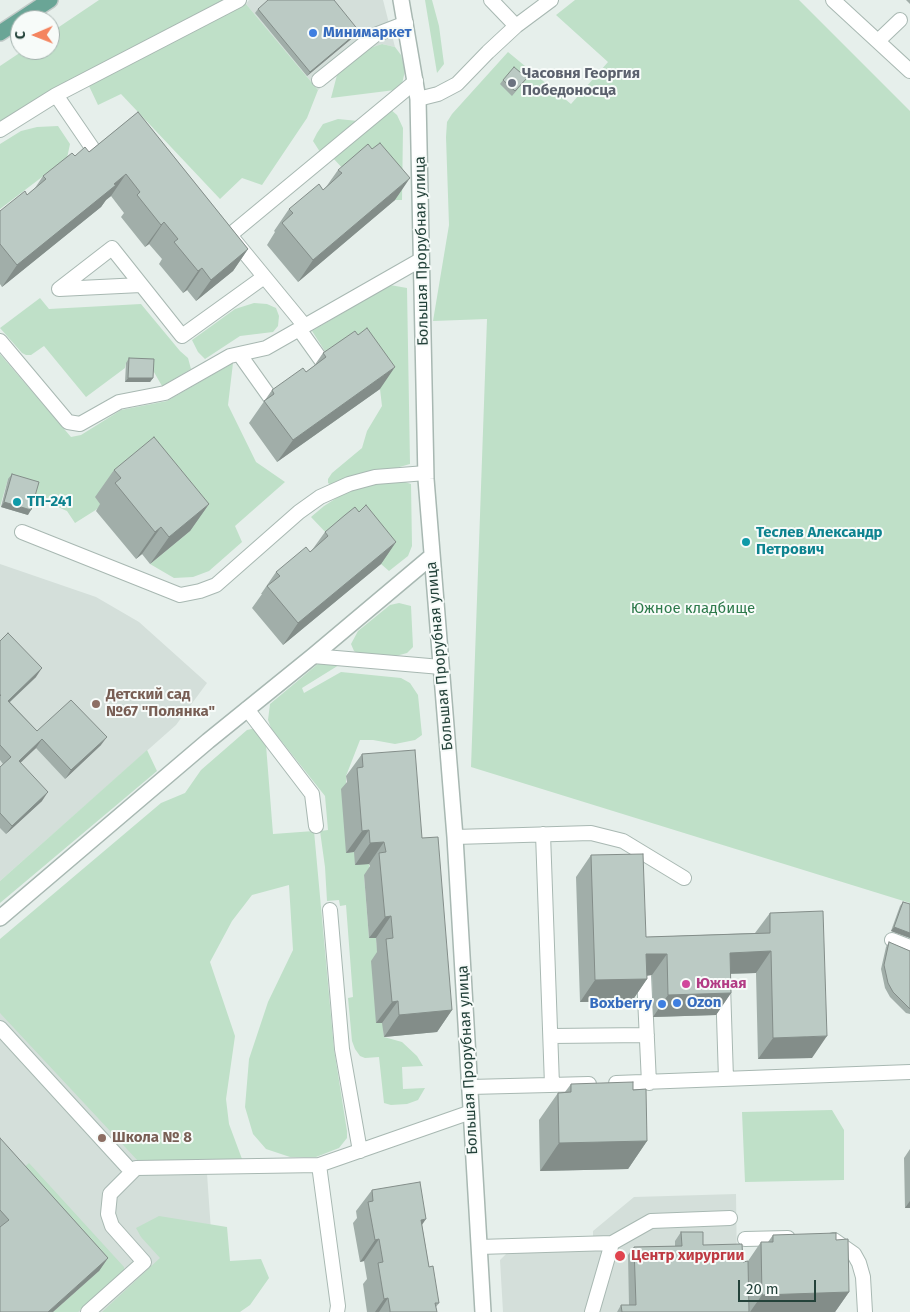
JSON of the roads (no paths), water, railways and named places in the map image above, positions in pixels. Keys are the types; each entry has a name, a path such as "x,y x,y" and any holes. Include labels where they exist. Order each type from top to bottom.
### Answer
{"main road":[{"path":"0,33 50,0"}],"street":[{"name":"Большая Прорубная улица","path":"401,0 418,99 426,472 455,837 483,1312"},
{"path":"0,918 208,741 432,556"}],"lane":[{"path":"0,130 56,95 239,0"},
{"path":"491,0 516,26"},
{"path":"418,99 438,94 457,84 516,26 551,0"},
{"path":"833,0 910,71"},
{"path":"878,41 900,20"},
{"path":"319,80 374,35 406,24"},
{"path":"324,364 301,327 230,235 416,81"},
{"path":"56,95 97,155"},
{"path":"141,286 59,289 112,248 182,336 264,277"},
{"path":"0,341 68,422 80,424 120,402 165,393 230,356 266,348 422,259"},
{"path":"240,354 272,400"},
{"path":"22,532 180,595 216,585 299,512 320,497 348,484 375,477 426,472"},
{"path":"312,656 441,668"},
{"path":"247,709 312,794 316,826"},
{"path":"455,837 591,833 623,841 684,878"},
{"path":"543,834 552,1085"},
{"path":"330,910 342,1049 360,1151"},
{"path":"892,940 910,947"},
{"path":"723,974 726,1079"},
{"path":"644,976 649,1083"},
{"path":"0,1028 132,1172"},
{"path":"551,1036 647,1035"},
{"path":"470,1087 649,1083 910,1072"},
{"path":"88,1312 144,1262 112,1226 108,1214 110,1194 136,1168 319,1165 471,1112"},
{"path":"319,1165 338,1306 337,1312"},
{"path":"479,1247 612,1243 651,1221 730,1218"},
{"path":"745,1239 802,1238"},
{"path":"818,1238 837,1240 854,1254 863,1277 864,1312"},
{"path":"592,1312 612,1243"}],"place":[{"name":"Минимаркет","path":"313,33"},
{"name":"Часовня Георгия Победоносца","path":"512,83"},
{"name":"ТП-241","path":"17,502"},
{"name":"Теслев Александр Петрович","path":"746,542"},
{"name":"Детский сад №67 \"Полянка\"","path":"96,704"},
{"name":"Южная","path":"686,984"},
{"name":"Ozon","path":"677,1003"},
{"name":"Boxberry","path":"662,1004"},
{"name":"Школа № 8","path":"102,1138"},
{"name":"Центр хирургии","path":"620,1256"}],"park label":[{"name":"Южное кладбище","path":"693,609"}]}
